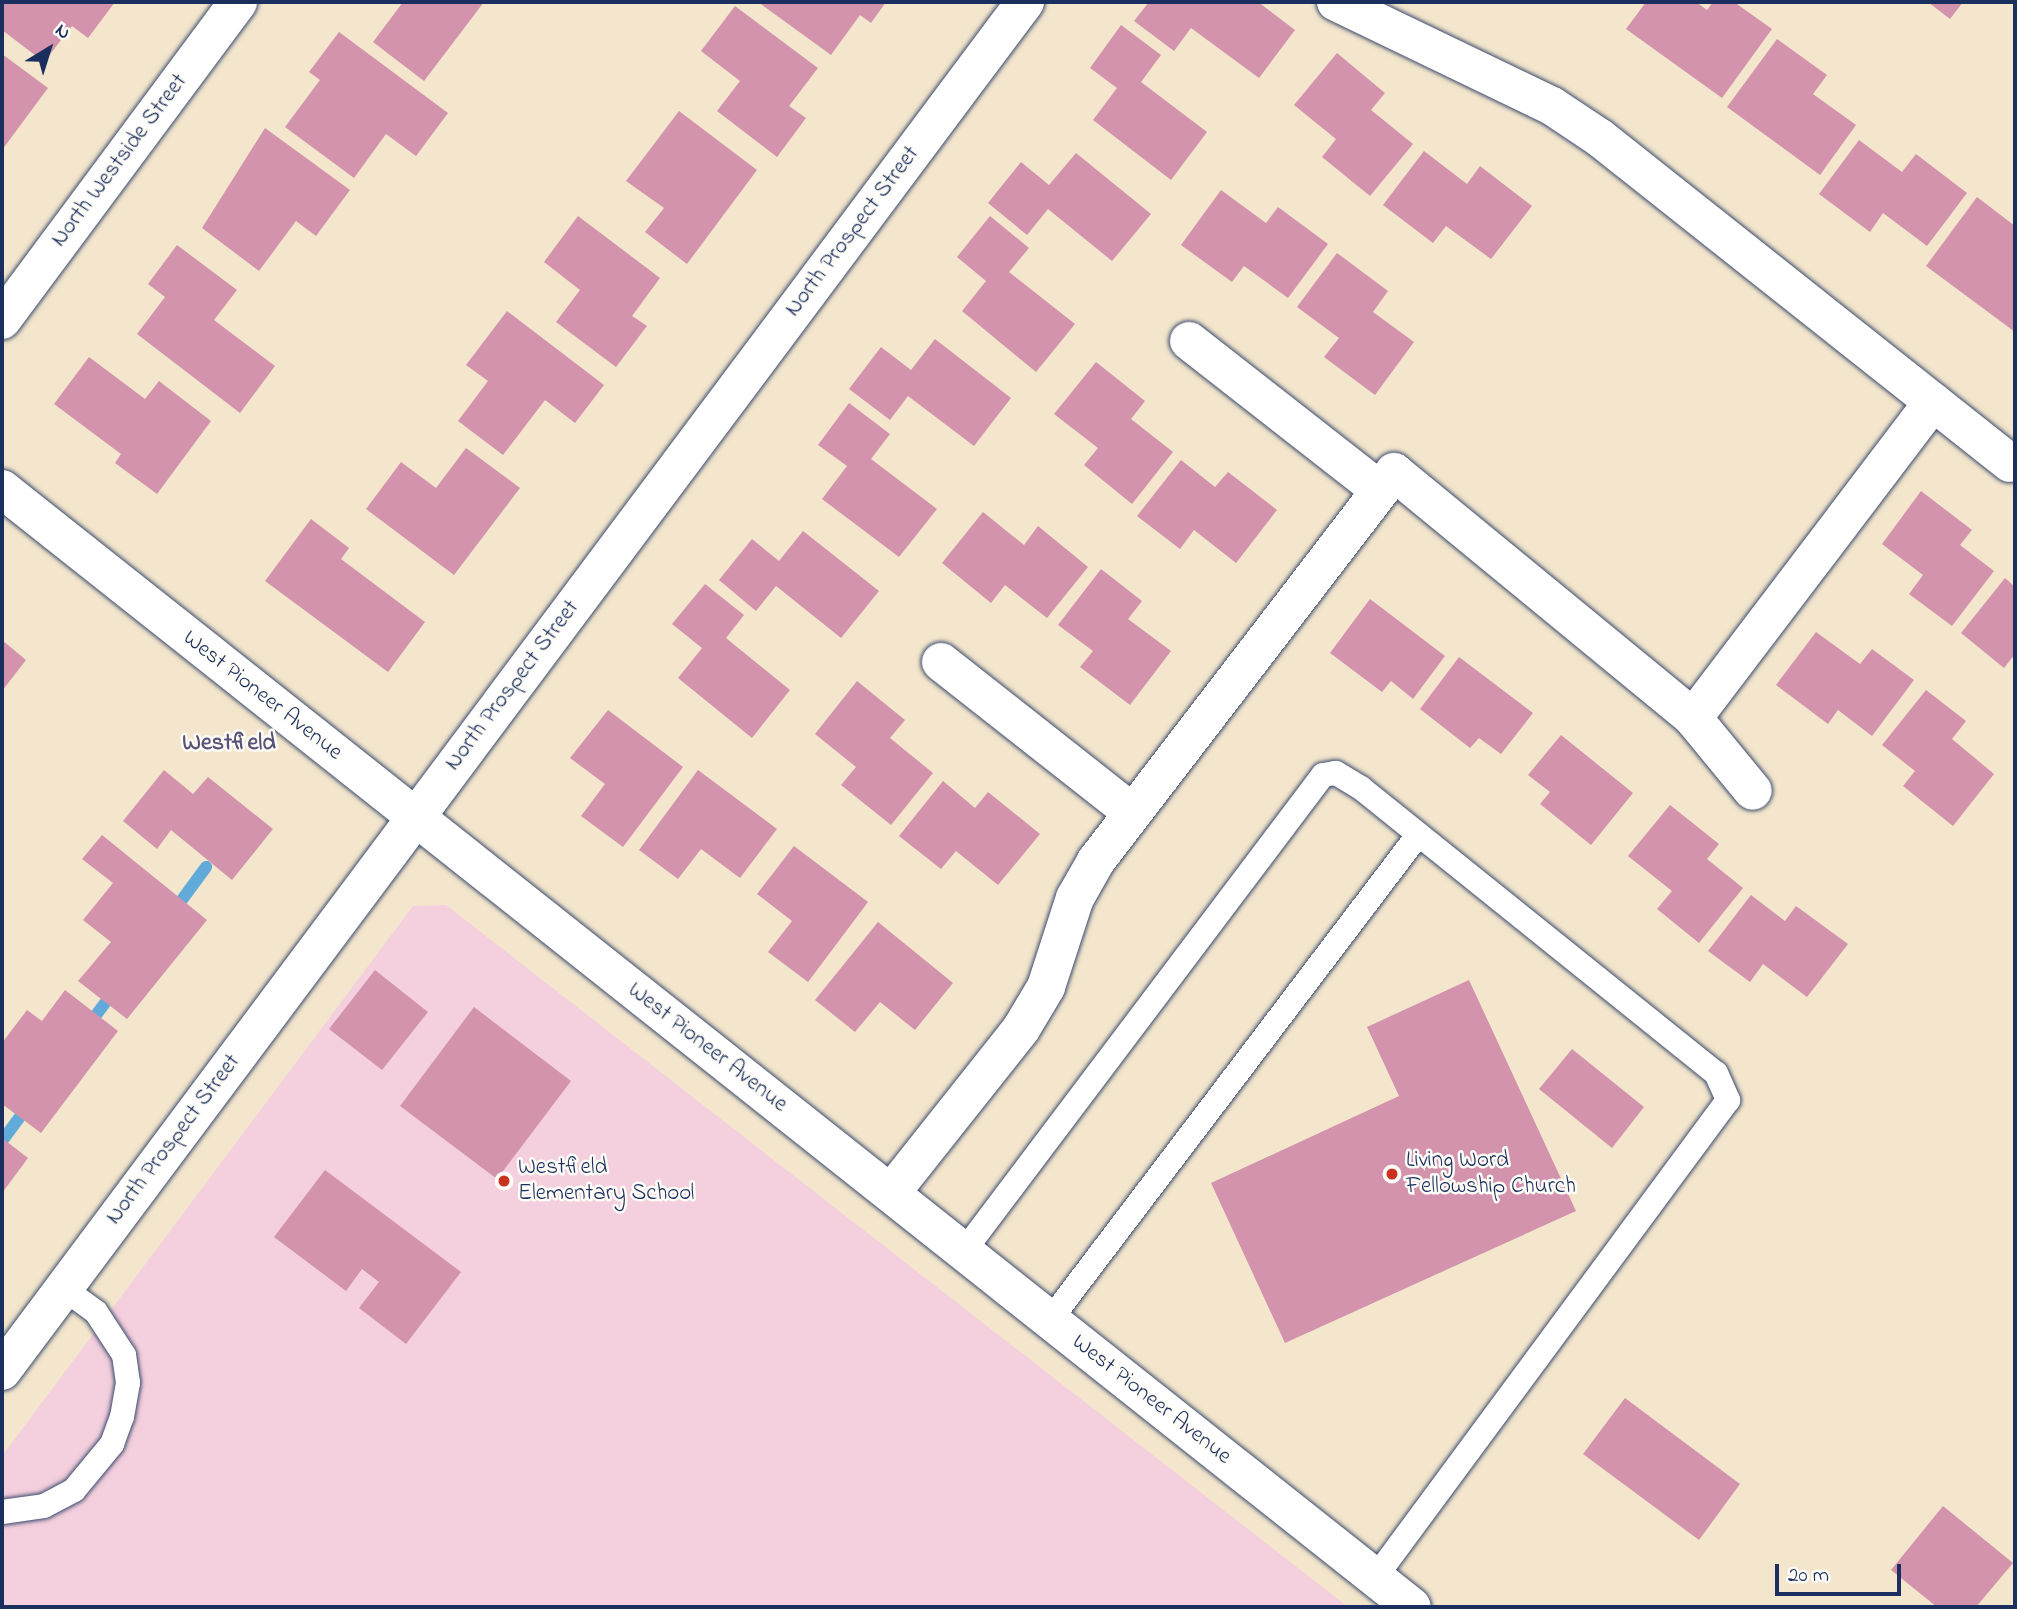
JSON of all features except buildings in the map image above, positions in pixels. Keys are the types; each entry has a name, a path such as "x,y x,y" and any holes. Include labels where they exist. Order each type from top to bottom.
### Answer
{"street":[{"name":"North Westside Street","path":"2,320 238,2"},
{"name":"North Prospect Street","path":"2,1371 1025,2"},
{"path":"1336,2 1581,125 2010,463"},
{"path":"1189,341 1380,490"},
{"path":"1693,718 1933,402"},
{"path":"891,1193 1021,1029 1046,987 1075,898 1133,813 1394,472 1693,718 1753,791"},
{"name":"West Pioneer Avenue","path":"2,489 1412,1607"},
{"path":"941,662 1133,813"}],"lane":[{"path":"964,1251 1323,775 1336,773 1361,788 1716,1073 1728,1100 1375,1578"},
{"path":"1051,1320 1418,835"},
{"path":"2,1512 44,1506 74,1490 112,1444 122,1417 128,1383 124,1355 96,1312 63,1288"}],"shaded area":[{"name":"Westfield Elementary School","path":"446,905 1348,1607 2,1607 2,1456 413,906"}],"waterway":[{"path":"173,912 206,867"},
{"path":"87,1027 114,991"},
{"path":"2,1141 28,1106"}],"place":[{"name":"Living Word Fellowship Church","path":"1392,1174"},
{"name":"Westfield Elementary School","path":"504,1181"}],"district":[{"name":"Westfield","path":"229,744"}]}
